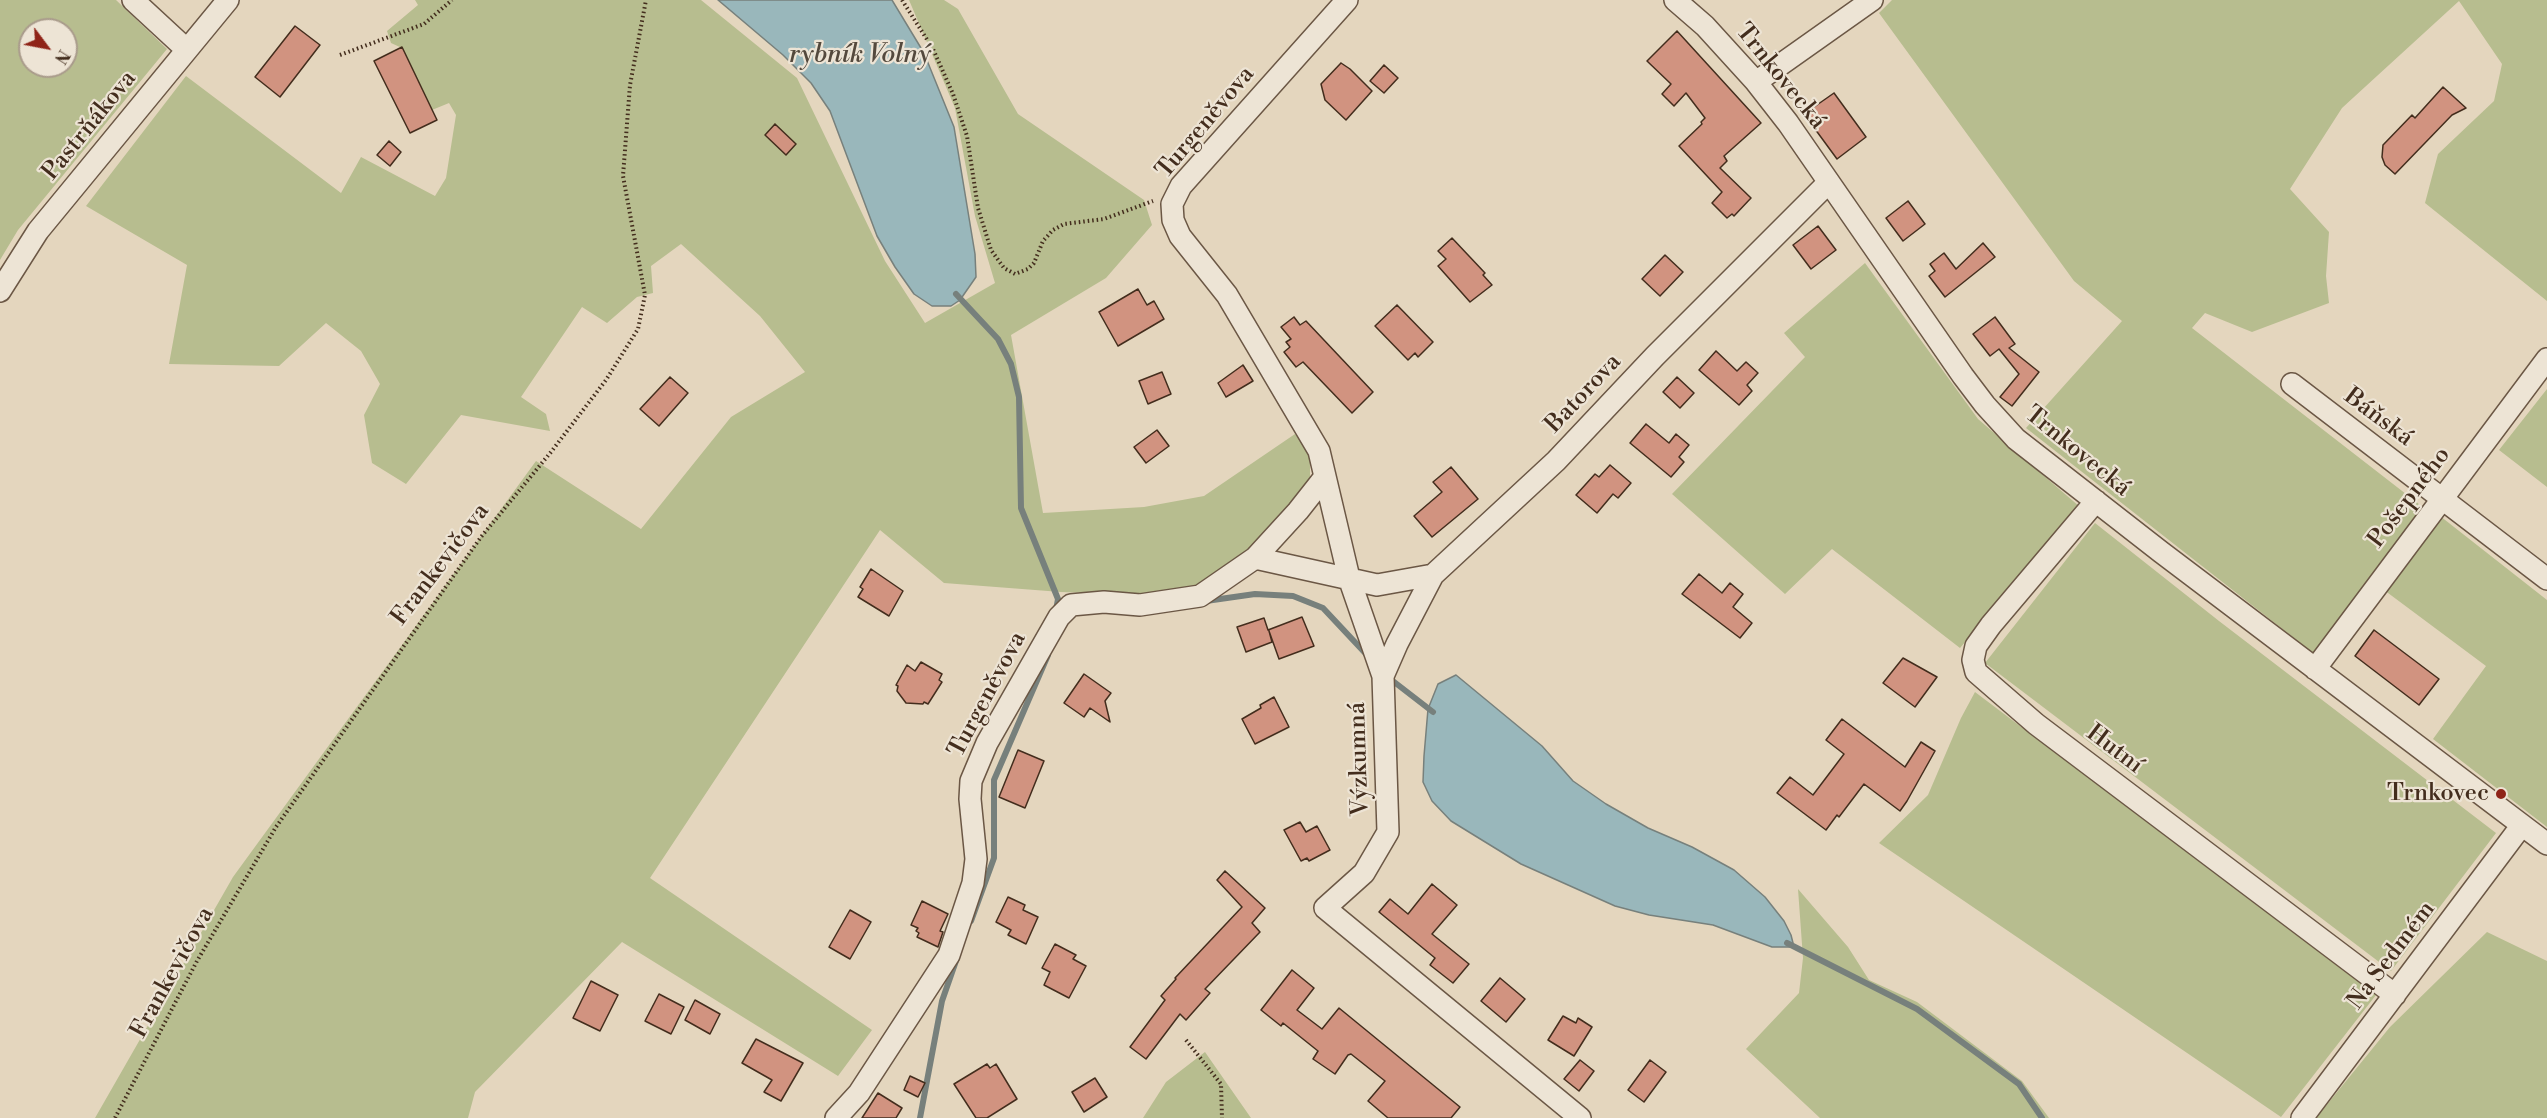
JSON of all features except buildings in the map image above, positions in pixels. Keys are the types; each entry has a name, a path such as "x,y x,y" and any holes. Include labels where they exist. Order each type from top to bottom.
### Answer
{"street":[{"path":"134,0 186,49"},
{"name":"Pastrňákova","path":"0,291 39,231 228,0"},
{"name":"Turgeněvova","path":"836,1118 870,1078 949,955 973,883 976,859 970,799 972,782 987,743 1059,617 1071,605 1104,602 1140,605 1200,596 1255,558 1298,511 1324,478 1319,451 1227,295 1180,236 1173,220 1174,198 1181,186 1347,0"},
{"name":"Trnkovecká","path":"1675,0 1705,26 1756,82 1985,405 2016,439 2547,844"},
{"path":"1756,82 1863,3"},
{"name":"Batorova","path":"1433,575 1556,461 1655,356 1828,183"},
{"name":"Pošepného","path":"2315,669 2547,358"},
{"name":"Báňská","path":"2292,384 2547,579"},
{"name":"Výzkumná","path":"1324,478 1349,578 1383,676 1388,832 1364,873 1325,908 1580,1118"},
{"name":"Hutní","path":"2096,501 1991,625 1976,646 1973,660 1976,672 2046,731 2395,995"},
{"path":"1255,558 1377,585 1433,575"},
{"path":"1383,676 1433,575"},
{"name":"Na Sedmém","path":"2302,1118 2523,825"}],"path":[{"path":"340,55 424,24 452,0"},
{"name":"Frankevičova","path":"116,1118 197,961 276,828 481,537 552,452 606,380 638,329 645,295 623,176 630,85 646,0"},
{"path":"902,0 933,49 953,94 967,136 978,208 991,250 1004,268 1015,274 1028,269 1034,263 1043,241 1053,230 1064,224 1104,219 1164,197 1174,198"},
{"path":"1186,1041 1221,1084 1222,1118"}],"green space":[{"path":"0,0 116,0 167,49 18,230 0,260"},
{"path":"415,0 701,0 797,78 885,261 925,323 995,283 975,216 955,108 909,0 944,0 958,9 1018,114 1144,200 1152,225 1106,278 1011,335 1043,513 1144,507 1204,496 1295,434 1310,454 1310,485 1250,555 1194,590 1153,595 1061,592 944,583 880,530 650,878 872,1030 838,1076 622,942 475,1092 468,1118 95,1118 233,877 536,461 641,529 731,417 805,372 760,316 681,244 651,266 653,293 637,297 607,323 582,307 521,397 546,414 550,431 461,415 406,484 372,463 364,415 380,384 361,351 326,323 279,366 169,364 187,265 86,206 186,76 341,193 361,157 435,196 446,178 456,115 449,103 432,110 402,48 391,43 387,31 418,5"},
{"path":"1892,0 2547,0 2547,301 2425,203 2438,154 2494,101 2502,64 2459,1 2342,108 2290,189 2329,232 2326,276 2329,303 2252,332 2205,313 2192,328 2424,508 2313,653 2026,428 2122,321 2074,281 1879,13"},
{"path":"1865,263 1978,419 2080,507 1960,648 1832,549 1785,594 1672,494 1805,357 1784,333"},
{"path":"2547,389 2547,487 2499,450"},
{"path":"2440,516 2547,600 2547,827 2433,739 2486,666 2384,590"},
{"path":"2095,523 2496,833 2391,971 1985,663"},
{"path":"1975,692 2376,995 2281,1117 1879,843 1928,795 1961,718"},
{"path":"1798,889 1848,947 1869,980 1917,1002 2022,1081 2049,1118 1820,1118 1746,1049 1799,993 1803,958"},
{"path":"2487,932 2547,961 2547,1118 2316,1118 2390,1027"},
{"path":"1205,1052 1251,1118 1143,1118 1166,1082"}],"water":[{"name":"rybník Volný","path":"718,0 892,0 924,53 954,127 975,254 976,277 960,300 951,306 932,306 914,294 877,236 830,111 811,83 783,55"},
{"path":"1456,675 1542,746 1573,781 1606,804 1648,828 1692,847 1734,870 1765,897 1784,921 1794,947 1772,947 1713,925 1649,915 1615,906 1521,864 1451,821 1432,801 1423,782 1428,709 1438,684"}],"waterway":[{"path":"956,294 998,339 1011,364 1019,397 1021,508 1058,599 1056,610"},
{"path":"1206,601 1255,594 1293,596 1323,608 1367,655"},
{"path":"971,921 994,858 994,780 1048,655"},
{"path":"1389,678 1433,712"},
{"path":"1787,943 1917,1009 2019,1084 2042,1118"},
{"path":"920,1118 942,1001 957,958"}],"place":[{"name":"Trnkovec","path":"2501,794"}]}
